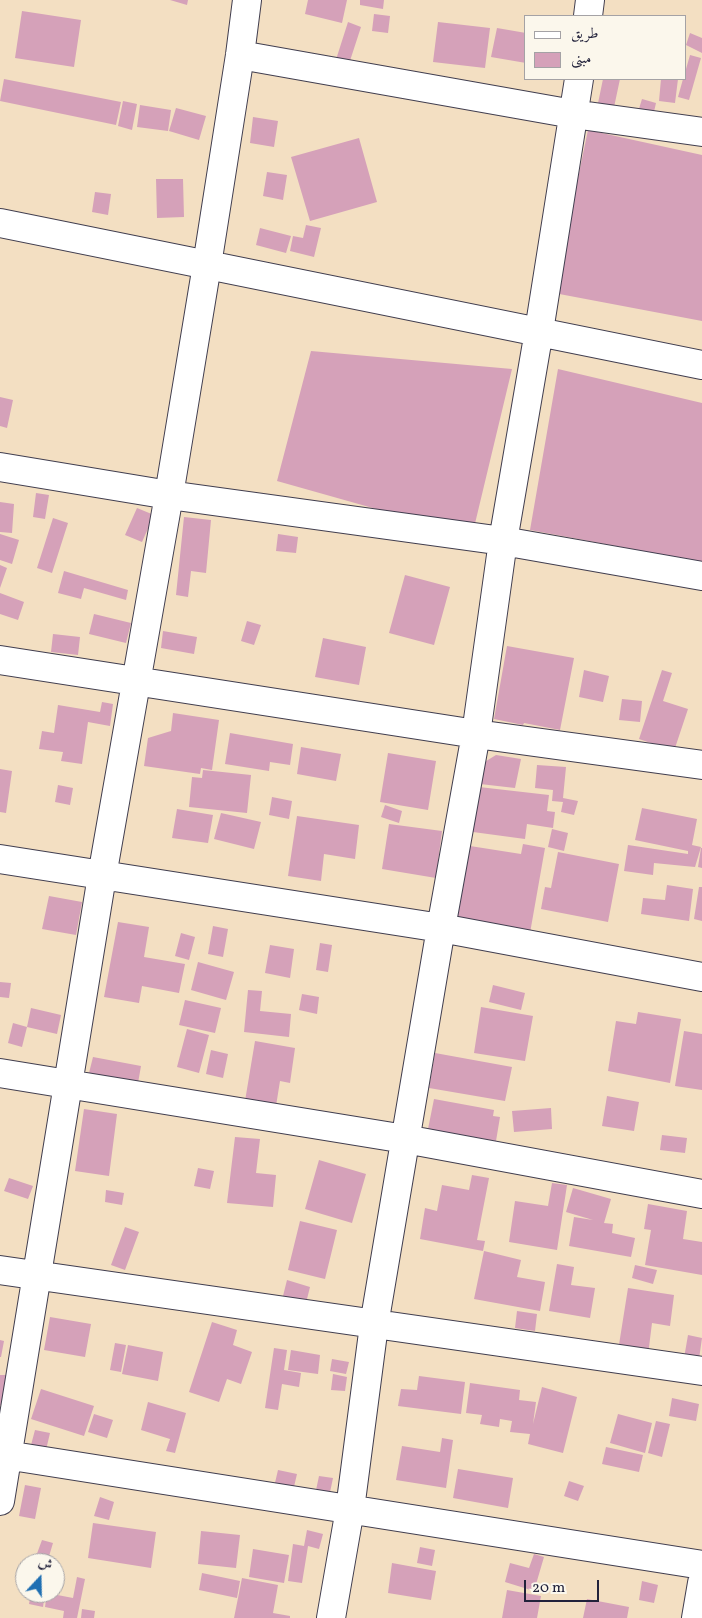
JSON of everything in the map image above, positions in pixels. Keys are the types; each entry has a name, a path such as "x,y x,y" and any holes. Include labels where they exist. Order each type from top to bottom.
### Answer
{"street":[{"path":"0,1501 4,1455 37,1274 102,876 169,495 207,265 247,0"},
{"path":"588,15 590,0"},
{"path":"240,55 573,114 702,132"},
{"path":"331,1618 350,1509 374,1325 476,734 503,541 579,80"},
{"path":"0,223 702,365"},
{"path":"0,467 169,495 503,541 702,576"},
{"path":"0,660 476,734 702,765"},
{"path":"0,858 102,876 441,928 702,978"},
{"path":"0,1073 405,1139 702,1194"},
{"path":"0,1270 702,1371"},
{"path":"4,1455 702,1565"},
{"path":"696,1618 702,1583"}],"building":[{"path":"170,0 188,0 187,5"},
{"path":"308,0 347,0 342,23 305,14"},
{"path":"360,0 384,0 383,9 360,5"},
{"path":"22,11 81,20 74,67 15,58"},
{"path":"374,14 390,16 388,33 372,31"},
{"path":"348,22 361,27 346,73 333,69"},
{"path":"438,22 490,28 485,68 433,62"},
{"path":"497,28 524,33 524,63 491,57"},
{"path":"690,33 702,38 702,53 687,46"},
{"path":"690,55 701,58 689,100 678,97 683,80 687,80 687,66"},
{"path":"4,79 121,102 116,125 0,101"},
{"path":"603,80 620,80 613,112 597,108"},
{"path":"661,80 678,80 675,103 659,101"},
{"path":"642,99 656,103 653,116 638,112"},
{"path":"123,101 137,104 132,130 118,126"},
{"path":"140,105 171,110 168,131 137,127"},
{"path":"176,108 206,116 199,140 169,131"},
{"path":"253,117 278,121 274,147 250,143"},
{"path":"588,130 702,155 702,321 554,293"},
{"path":"359,138 377,202 310,221 291,157"},
{"path":"267,172 287,175 283,200 263,196"},
{"path":"156,179 183,179 184,217 157,218"},
{"path":"95,192 111,194 108,215 92,212"},
{"path":"306,225 321,228 314,257 290,251 293,236 303,238"},
{"path":"260,228 291,236 286,253 256,245"},
{"path":"311,351 512,369 472,536 277,481"},
{"path":"558,369 702,403 702,562 530,530"},
{"path":"0,397 13,400 7,428 0,426"},
{"path":"36,493 49,495 45,519 33,517"},
{"path":"0,502 14,504 12,533 0,532"},
{"path":"137,508 154,515 142,542 125,535"},
{"path":"184,517 211,520 206,573 191,571 188,597 176,595"},
{"path":"53,518 68,523 52,573 37,568"},
{"path":"0,534 19,540 12,564 0,560"},
{"path":"278,534 298,537 296,553 276,551"},
{"path":"0,565 7,568 0,588"},
{"path":"64,571 128,590 126,600 84,588 81,599 58,593"},
{"path":"405,575 450,587 434,645 389,633"},
{"path":"0,593 24,602 18,620 0,614"},
{"path":"94,614 131,623 126,643 89,634"},
{"path":"247,621 261,625 254,645 241,641"},
{"path":"163,631 197,637 194,654 161,648"},
{"path":"53,634 80,637 78,655 51,652"},
{"path":"323,638 366,647 359,685 315,677"},
{"path":"507,646 574,658 560,730 494,719"},
{"path":"584,670 609,676 603,702 579,697"},
{"path":"662,670 672,673 663,701 688,709 674,751 639,739"},
{"path":"622,699 642,701 640,722 619,720"},
{"path":"102,702 113,704 110,726 88,722 82,764 61,761 63,752 39,749 42,731 54,733 58,705 100,712"},
{"path":"173,713 219,720 212,770 201,768 200,774 144,766 148,738 171,731"},
{"path":"230,733 293,744 290,765 270,762 269,771 225,764"},
{"path":"301,747 341,754 336,781 297,774"},
{"path":"388,753 436,761 428,810 380,802"},
{"path":"496,755 521,759 515,788 480,784 483,763"},
{"path":"537,765 566,767 563,798 578,801 574,815 561,812 563,802 552,801 553,790 535,788"},
{"path":"0,769 12,771 6,813 0,812"},
{"path":"203,770 251,775 247,813 189,807 192,777 202,778"},
{"path":"58,785 73,788 70,805 55,802"},
{"path":"479,787 549,795 547,811 555,812 553,828 527,824 525,839 473,832"},
{"path":"272,797 292,801 289,819 269,815"},
{"path":"385,805 402,811 399,823 381,817"},
{"path":"642,808 697,819 692,845 701,847 695,867 654,863 653,875 624,871 628,845 688,854 688,851 635,840"},
{"path":"177,809 213,815 208,843 172,838"},
{"path":"221,813 261,822 254,849 214,839"},
{"path":"297,816 359,825 355,859 324,854 321,881 288,876"},
{"path":"389,824 442,831 436,878 382,869"},
{"path":"552,829 568,833 564,851 548,847"},
{"path":"523,844 545,848 530,933 457,920 470,846 521,854"},
{"path":"702,848 702,868 698,867"},
{"path":"558,852 619,864 608,922 541,909 545,887 551,888"},
{"path":"667,885 693,889 689,921 641,914 643,898 665,900"},
{"path":"699,887 702,887 702,921 694,919"},
{"path":"49,896 82,902 76,935 42,929"},
{"path":"118,922 149,927 144,957 185,964 179,993 142,986 139,1003 104,997"},
{"path":"213,926 228,929 223,957 208,954"},
{"path":"181,933 195,937 189,960 175,956"},
{"path":"320,943 332,945 328,972 316,970"},
{"path":"270,945 294,949 290,978 265,973"},
{"path":"198,962 234,972 226,1000 191,990"},
{"path":"0,982 11,983 9,998 0,997"},
{"path":"493,985 525,993 521,1010 489,1002"},
{"path":"248,990 262,991 260,1011 291,1014 289,1037 244,1032"},
{"path":"302,994 319,997 317,1014 299,1010"},
{"path":"185,1000 221,1008 215,1033 179,1025"},
{"path":"481,1007 533,1016 525,1061 474,1053"},
{"path":"31,1008 61,1015 57,1034 27,1027"},
{"path":"638,1012 681,1019 670,1083 608,1071 616,1021 636,1024"},
{"path":"13,1023 27,1027 22,1047 8,1043"},
{"path":"187,1029 209,1035 199,1073 177,1067"},
{"path":"684,1031 702,1034 702,1090 675,1086"},
{"path":"255,1041 295,1048 290,1083 280,1081 276,1106 245,1101"},
{"path":"211,1050 228,1054 223,1078 206,1074"},
{"path":"435,1053 512,1067 505,1101 429,1088"},
{"path":"93,1057 141,1066 138,1083 89,1073"},
{"path":"607,1096 639,1102 634,1131 602,1126"},
{"path":"434,1099 494,1110 493,1116 500,1117 496,1141 428,1129"},
{"path":"551,1108 552,1129 514,1132 512,1111"},
{"path":"84,1109 117,1114 109,1176 75,1171"},
{"path":"662,1135 687,1138 685,1153 660,1150"},
{"path":"235,1137 260,1139 256,1173 276,1175 273,1207 227,1203"},
{"path":"319,1160 366,1174 352,1223 305,1209"},
{"path":"198,1168 214,1171 210,1189 194,1186"},
{"path":"472,1175 489,1178 477,1240 485,1241 483,1251 420,1239 425,1208 437,1211 442,1185 469,1190"},
{"path":"9,1178 33,1186 28,1199 4,1191"},
{"path":"552,1183 567,1185 557,1250 509,1242 515,1201 548,1206"},
{"path":"573,1188 611,1199 604,1223 613,1224 612,1233 635,1238 631,1257 569,1246 574,1217 593,1220 566,1212"},
{"path":"106,1190 124,1193 122,1205 105,1202"},
{"path":"648,1204 687,1211 683,1239 702,1242 702,1275 645,1265 651,1230 644,1229"},
{"path":"300,1221 337,1230 325,1279 288,1270"},
{"path":"125,1227 139,1232 125,1270 111,1265"},
{"path":"484,1251 521,1260 517,1277 545,1282 540,1311 474,1299"},
{"path":"557,1264 574,1267 571,1285 595,1288 590,1318 549,1311"},
{"path":"635,1265 657,1270 653,1284 632,1278"},
{"path":"287,1280 310,1287 306,1303 283,1296"},
{"path":"628,1288 674,1295 670,1326 652,1323 648,1355 618,1351"},
{"path":"517,1311 537,1314 535,1331 515,1328"},
{"path":"50,1317 91,1324 85,1357 44,1350"},
{"path":"212,1322 237,1330 233,1345 252,1352 241,1384 227,1379 219,1402 189,1392"},
{"path":"688,1335 702,1338 698,1366 683,1364"},
{"path":"0,1340 4,1341 1,1357 0,1357"},
{"path":"115,1343 126,1345 121,1372 110,1370"},
{"path":"128,1345 163,1352 158,1381 122,1374"},
{"path":"274,1348 287,1350 284,1370 301,1373 299,1387 282,1384 278,1410 265,1408"},
{"path":"291,1350 320,1355 318,1374 288,1370"},
{"path":"332,1359 349,1362 346,1374 330,1371"},
{"path":"333,1374 347,1377 345,1391 331,1390"},
{"path":"0,1375 7,1375 4,1405 0,1405"},
{"path":"419,1376 465,1382 461,1414 398,1406 401,1389 417,1390"},
{"path":"470,1383 520,1390 519,1400 536,1402 533,1424 542,1387 577,1397 563,1453 528,1444 530,1434 510,1432 512,1421 500,1419 499,1427 480,1424 482,1415 466,1413"},
{"path":"41,1389 94,1406 84,1436 31,1419"},
{"path":"672,1398 699,1404 696,1421 669,1416"},
{"path":"148,1402 186,1413 175,1453 166,1451 170,1439 141,1430"},
{"path":"94,1414 113,1420 107,1438 88,1432"},
{"path":"618,1414 652,1423 645,1453 610,1443"},
{"path":"656,1421 670,1424 662,1457 648,1453"},
{"path":"35,1430 50,1433 46,1450 31,1445"},
{"path":"442,1438 453,1440 446,1488 396,1480 402,1446 440,1452"},
{"path":"606,1447 643,1455 639,1472 602,1464"},
{"path":"458,1469 513,1478 508,1508 453,1498"},
{"path":"278,1470 297,1474 293,1491 274,1487"},
{"path":"319,1476 333,1478 329,1497 315,1495"},
{"path":"569,1481 584,1486 578,1501 564,1496"},
{"path":"25,1485 41,1488 35,1519 19,1516"},
{"path":"100,1497 114,1502 109,1520 94,1516"},
{"path":"93,1523 156,1532 151,1568 88,1558"},
{"path":"307,1530 323,1534 319,1549 308,1546 302,1583 288,1581 293,1544 304,1546"},
{"path":"201,1531 240,1535 236,1568 198,1564"},
{"path":"42,1540 53,1543 50,1553 37,1553"},
{"path":"420,1547 435,1550 432,1566 417,1563"},
{"path":"253,1549 289,1555 284,1583 249,1577"},
{"path":"534,1554 544,1557 534,1591 505,1582 510,1563 529,1568"},
{"path":"392,1563 436,1571 431,1600 388,1593"},
{"path":"202,1573 240,1581 237,1598 199,1590"},
{"path":"77,1577 85,1579 77,1618 63,1618 64,1611 45,1607 46,1603 65,1603 65,1596 73,1598"},
{"path":"242,1578 278,1585 273,1613 290,1616 290,1618 234,1618"},
{"path":"642,1581 658,1585 654,1603 639,1600"},
{"path":"507,1590 541,1596 537,1618 502,1618"},
{"path":"587,1599 629,1607 627,1618 583,1618"},
{"path":"29,1603 44,1603 43,1607"},
{"path":"82,1609 95,1611 94,1618 81,1618"}]}
